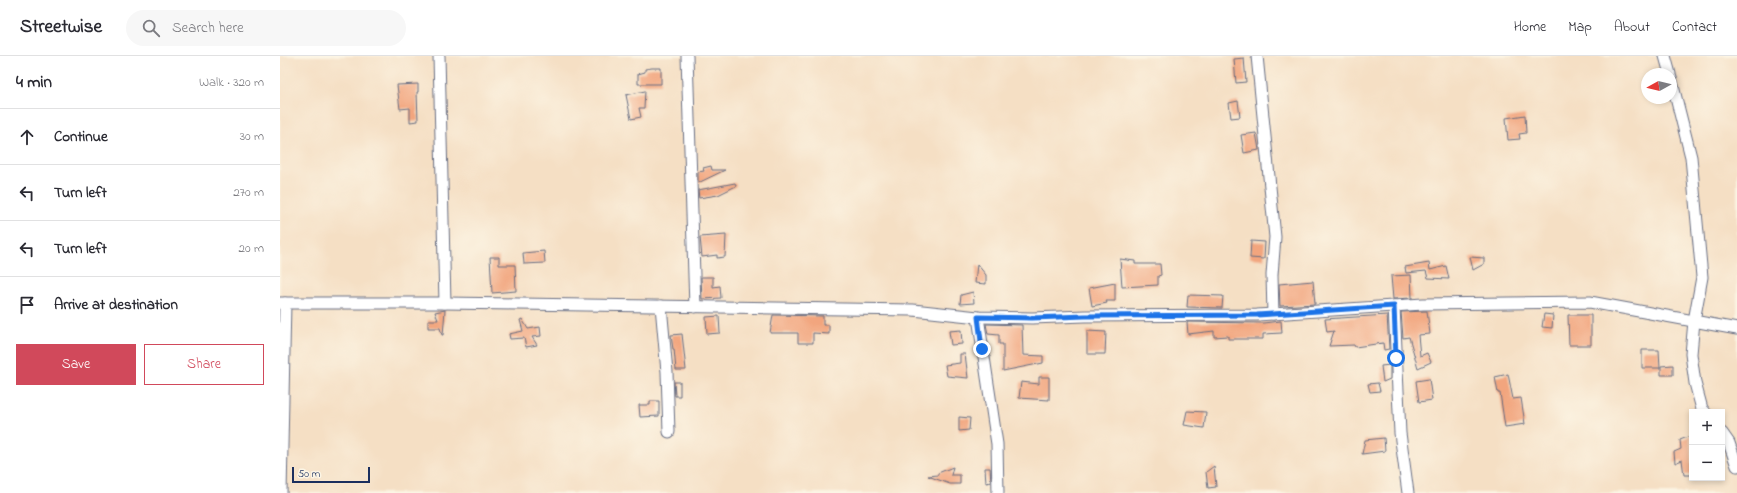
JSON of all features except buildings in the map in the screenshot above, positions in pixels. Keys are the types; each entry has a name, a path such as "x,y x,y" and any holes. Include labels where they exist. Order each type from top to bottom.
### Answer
{"street":[{"path":"439,56 445,303"},
{"path":"687,56 695,307"},
{"path":"1257,56 1275,237 1272,275 1273,314"},
{"path":"1665,56 1668,68"},
{"path":"1677,102 1691,157 1702,277 1694,321 1691,354 1695,384 1702,409"},
{"path":"281,493 282,303 445,303 913,310 978,317 1032,318 1273,314 1423,304 1590,302 1737,329"},
{"path":"661,306 668,372 669,432"},
{"path":"1394,306 1400,433 1408,493"},
{"path":"978,317 997,444 998,493"},
{"path":"1725,437 1729,443 1737,466"}],"route":[{"path":"982,349 978,317 1032,318 1085,316 1257,315 1394,306 1396,358"}]}
